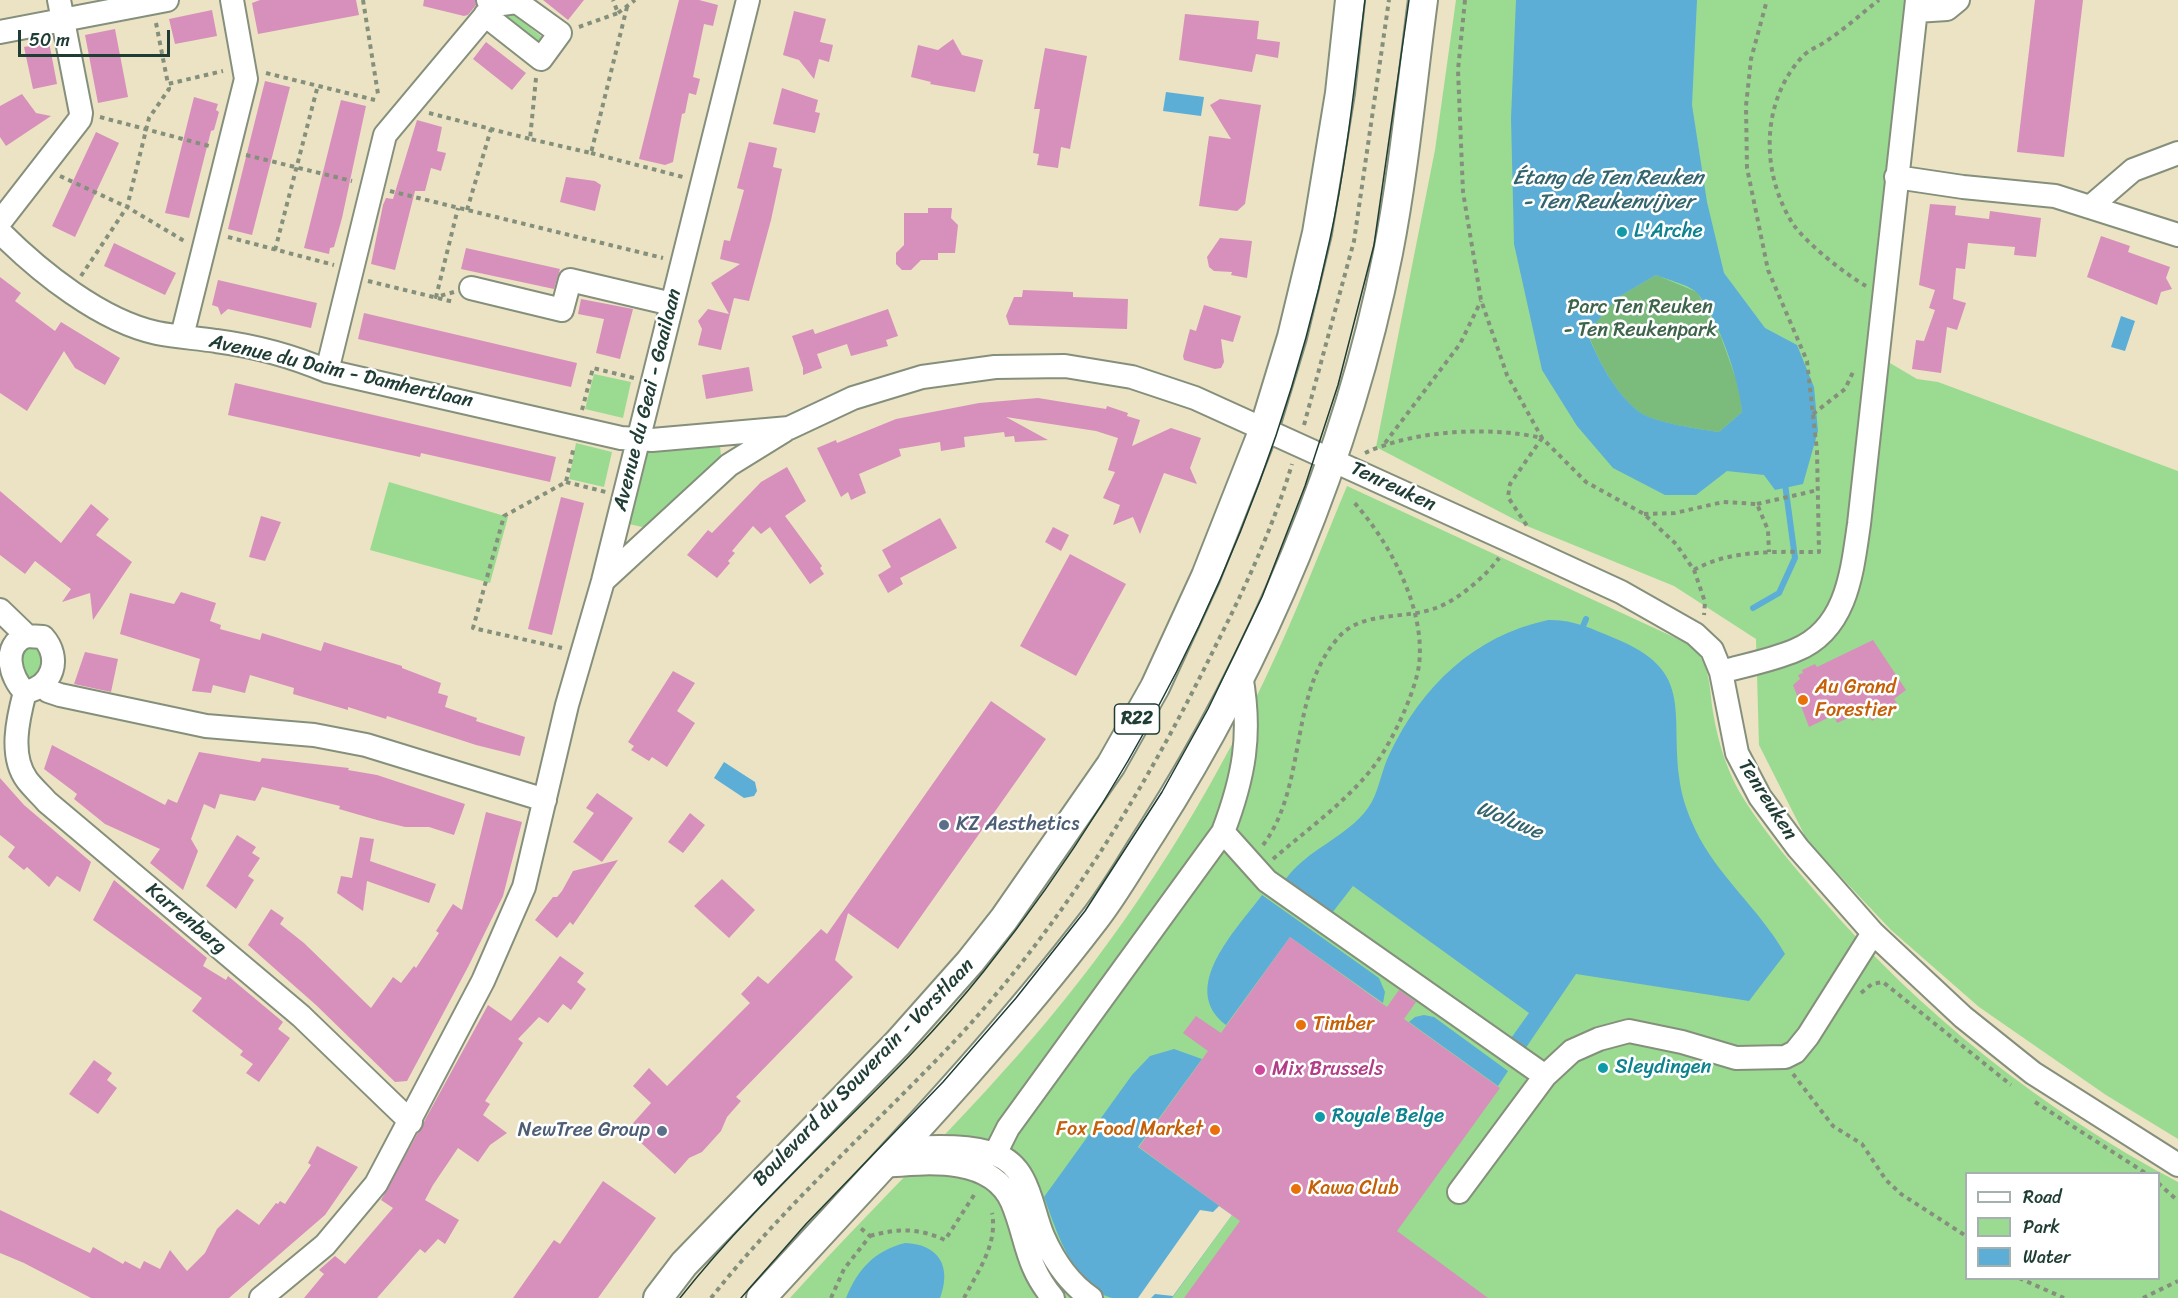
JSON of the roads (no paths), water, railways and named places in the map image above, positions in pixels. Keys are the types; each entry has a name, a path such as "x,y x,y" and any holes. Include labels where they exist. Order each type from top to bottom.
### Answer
{"main road":[{"name":"Boulevard du Souverain - Vorstlaan","path":"658,1298 684,1264 760,1182 937,1002 1004,919 1066,832 1111,765 1155,687 1206,576 1264,429 1292,337 1317,233 1340,93 1350,0"},
{"path":"761,1298 996,1042 1096,918 1175,797 1220,719 1316,503 1366,344 1389,251 1423,0"}],"street":[{"path":"182,336 246,79 232,0"},
{"name":"Avenue du Geai - Gaailaan","path":"261,1298 325,1245 357,1210 376,1184 411,1122 483,981 524,887 567,705 603,581 748,0"},
{"path":"1721,672 1797,650 1821,634 1836,615 1847,593 1859,524 1916,6 1947,9 1958,0"},
{"path":"0,32 61,10 161,7"},
{"path":"327,370 385,135 489,7"},
{"path":"0,222 80,119 81,113 61,10"},
{"path":"2090,207 2133,170 2178,153"},
{"path":"1896,177 1963,187 2055,196 2178,235"},
{"name":"Avenue du Daim - Damhertlaan","path":"0,232 71,291 122,321 156,333 218,341 299,359 327,370 621,438 638,439 789,428"},
{"path":"471,288 562,310 570,280 672,304"},
{"name":"Tenreuken","path":"789,428 853,398 922,377 995,367 1065,366 1132,377 1195,398 1331,458 1590,578 1668,617 1695,634 1712,650 1721,672 1737,753 1760,797 1797,848 1873,933 1963,1017 2033,1073 2178,1165"},
{"path":"603,581 729,465 789,428"},
{"path":"0,610 27,636"},
{"path":"34,688 51,673 53,651 43,638 27,636 19,638 12,649 10,662 15,683 48,692 206,726 314,735 366,745 545,800"},
{"path":"995,1154 1008,1128 1223,832 1236,796 1244,754 1248,711 1241,675"},
{"name":"Karrenberg","path":"34,688 18,721 18,753 26,779 47,802 301,1016 411,1122"},
{"path":"1223,832 1267,881 1545,1076"},
{"path":"1459,1192 1545,1076 1572,1051 1599,1038 1629,1031 1682,1042 1736,1058 1785,1058 1795,1052 1808,1036 1833,992 1873,933"},
{"path":"891,1157 979,1150 995,1154 1021,1174 1053,1257 1080,1290 1091,1298"},
{"path":"891,1157 937,1161 975,1170 1000,1185 1011,1201 1028,1260 1053,1298"}],"water":[{"name":"Étang de Ten Reuken - Ten Reukenvijver","path":"1516,0 1697,0 1692,105 1707,202 1724,273 1765,328 1797,345 1814,387 1818,431 1803,484 1775,490 1764,475 1727,471 1696,495 1665,495 1613,468 1577,426 1542,370 1514,244 1511,118","holes":["1656,275 1685,285 1698,294 1706,305 1727,351 1737,383 1742,412 1719,432 1665,422 1638,411 1614,384 1587,333 1617,298"]},
{"path":"1166,92 1204,97 1201,116 1163,111"},
{"path":"2121,316 2135,321 2125,351 2111,347"},
{"path":"1548,620 1574,623 1590,628 1639,650 1656,664 1667,678 1676,711 1680,783 1692,823 1715,862 1775,937 1785,954 1749,1001 1576,974 1523,1052 1509,1041 1529,1013 1353,886 1332,913 1285,880 1304,860 1349,828 1368,808 1387,760 1403,729 1418,706 1453,667 1474,651 1497,638"},
{"path":"724,762 755,782 757,791 754,796 744,798 714,778"},
{"path":"1262,895 1379,978 1385,992 1383,1003 1290,937 1226,1025 1212,1010 1208,994 1210,976 1227,941"},
{"path":"1424,1015 1434,1017 1508,1071 1498,1086 1409,1022 1415,1017"},
{"path":"1174,1049 1202,1059 1138,1147 1232,1215 1172,1298 1112,1298 1098,1292 1077,1270 1061,1240 1044,1197 1132,1075 1150,1056"},
{"path":"905,1243 917,1244 926,1248 940,1259 944,1276 940,1298 846,1298 856,1278 868,1263 884,1251"}],"waterway":[{"name":"Woluwe","path":"1753,608 1779,593 1795,558 1785,484"},
{"name":"Woluwe","path":"1581,631 1586,619"}],"tram line":[{"path":"680,1298 753,1214 910,1055 984,971 1045,889 1102,804 1153,716 1199,625 1240,532 1276,436 1306,338 1330,239 1341,180 1365,0"},
{"path":"741,1298 806,1224 943,1082 1016,998 1085,911 1162,792 1208,709 1262,597 1305,486 1338,385 1374,245 1409,0"}],"place":[{"name":"L'Arche","path":"1622,232"},
{"name":"Au Grand Forestier","path":"1803,700"},
{"name":"KZ Aesthetics","path":"944,825"},
{"name":"Timber","path":"1301,1025"},
{"name":"Sleydingen","path":"1603,1068"},
{"name":"Mix Brussels","path":"1260,1070"},
{"name":"Royale Belge","path":"1320,1117"},
{"name":"Fox Food Market","path":"1215,1130"},
{"name":"NewTree Group","path":"662,1131"},
{"name":"Kawa Club","path":"1296,1189"}],"park label":[{"name":"Parc Ten Reuken - Ten Reukenpark","path":"1640,320"}]}
